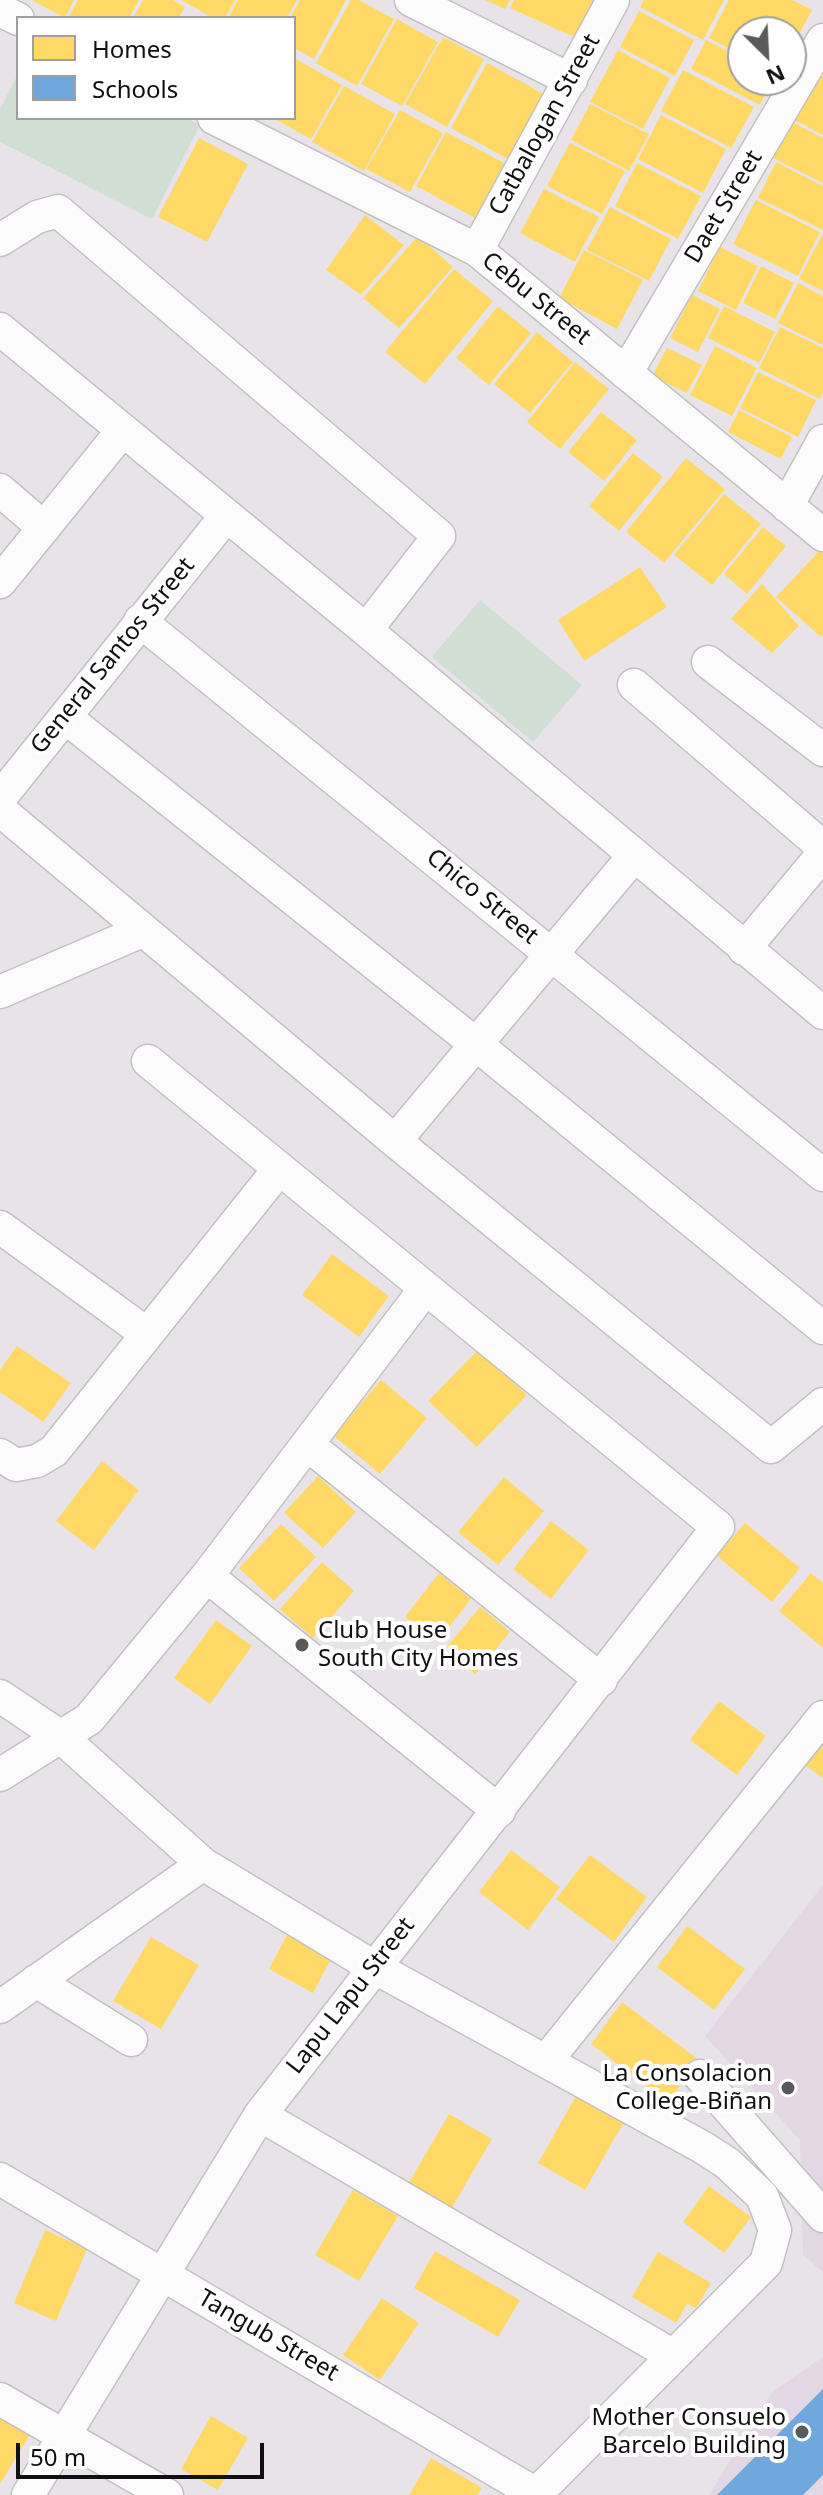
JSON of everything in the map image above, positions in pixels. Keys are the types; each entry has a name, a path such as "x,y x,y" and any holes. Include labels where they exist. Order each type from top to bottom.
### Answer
{"street":[{"path":"411,0 571,80"},
{"name":"Catbalogan Street","path":"477,250 613,0"},
{"name":"Daet Street","path":"626,373 823,40"},
{"name":"Cebu Street","path":"218,120 477,250 823,535"},
{"path":"0,240 37,217 58,211 439,536 366,630"},
{"path":"0,329 366,630 633,857 823,1013"},
{"path":"0,582 123,430"},
{"path":"787,506 823,441"},
{"path":"0,490 44,528"},
{"name":"General Santos Street","path":"0,798 226,516"},
{"name":"Chico Street","path":"140,621 823,1175"},
{"path":"708,662 823,750"},
{"path":"634,685 823,847"},
{"path":"65,717 477,1045 823,1328"},
{"path":"0,810 395,1141 771,1447 823,1404"},
{"path":"744,949 823,854"},
{"path":"395,1141 633,857"},
{"path":"0,992 142,931"},
{"path":"0,1775 89,1719 207,1576 425,1289 148,1061"},
{"path":"0,1455 16,1465 37,1461 54,1451 279,1169"},
{"path":"0,1227 147,1334"},
{"name":"Lapu Lapu Street","path":"28,2495 65,2438 160,2273 260,2115 372,1966 499,1811 718,1527 425,1289"},
{"path":"308,1445 601,1680"},
{"path":"207,1576 499,1811"},
{"path":"0,1696 61,1737 203,1864 372,1966 727,2163 762,2196 775,2230 766,2263 536,2494"},
{"path":"546,2061 823,1717"},
{"path":"0,2007 203,1864"},
{"path":"36,1981 131,2040"},
{"path":"700,2076 823,2216"},
{"path":"260,2115 672,2355"},
{"name":"Tangub Street","path":"0,2179 536,2494"},
{"path":"767,2209 796,2185"},
{"path":"0,2399 167,2495"}],"shaded area":[{"path":"16,78 16,120 191,120 200,125 152,219 0,142 0,109"},
{"path":"480,600 582,685 533,742 432,657"},
{"name":"La Consolacion College-Biñan","path":"823,1885 823,2272 803,2255 800,2140 705,2036"},
{"path":"823,2357 823,2495 709,2495 772,2392"}],"building: Homes":[{"path":"32,0 74,0 66,16"},
{"path":"78,0 139,0 130,16 69,16"},
{"path":"143,0 173,0 185,7 180,16 134,16"},
{"path":"181,0 235,0 226,16 209,16"},
{"path":"238,0 297,0 288,16 229,16"},
{"path":"300,0 346,0 314,59 296,49 296,16 291,16"},
{"path":"351,0 359,0 394,19 357,86 316,63"},
{"path":"485,0 510,0 505,9"},
{"path":"514,0 594,0 576,38 510,8"},
{"path":"644,0 724,0 703,40 640,7"},
{"path":"729,0 792,0 812,10 807,19 807,16 727,16 727,48 709,38"},
{"path":"639,11 694,40 675,76 620,47"},
{"path":"397,19 438,42 402,106 361,84"},
{"path":"443,37 484,59 447,127 405,104"},
{"path":"706,40 727,51 727,88 691,69"},
{"path":"618,50 670,78 643,129 590,102"},
{"path":"296,59 342,85 311,139 277,120 296,120"},
{"path":"487,63 544,94 508,159 451,128"},
{"path":"683,70 727,93 727,96 754,107 731,148 661,111"},
{"path":"817,73 823,76 823,135 793,119"},
{"path":"344,86 395,114 364,171 312,142"},
{"path":"743,96 765,96 760,105"},
{"path":"590,104 649,134 629,171 571,140"},
{"path":"400,110 443,133 410,192 366,169"},
{"path":"661,115 726,149 703,193 638,159"},
{"path":"792,122 823,138 823,183 773,158"},
{"path":"446,132 506,164 475,218 416,186"},
{"path":"199,138 248,164 207,242 158,217"},
{"path":"570,143 625,171 602,214 547,186"},
{"path":"776,162 823,186 823,230 758,198"},
{"path":"637,163 701,196 678,239 615,206"},
{"path":"544,189 599,217 575,262 520,233"},
{"path":"756,200 820,232 798,276 733,244"},
{"path":"610,207 671,239 649,281 587,250"},
{"path":"365,215 404,245 361,295 326,270"},
{"path":"823,233 823,291 799,279"},
{"path":"418,236 453,267 399,328 363,298"},
{"path":"720,247 758,266 736,310 698,291"},
{"path":"584,250 643,280 617,329 559,298"},
{"path":"761,266 794,283 775,319 743,303"},
{"path":"454,269 493,301 425,384 385,352"},
{"path":"798,283 823,296 823,345 778,323"},
{"path":"692,295 720,309 698,352 670,338"},
{"path":"498,306 531,333 489,385 456,358"},
{"path":"724,306 775,332 759,363 708,338"},
{"path":"780,327 823,348 823,392 820,399 759,368"},
{"path":"537,332 573,362 530,413 494,384"},
{"path":"715,346 757,368 732,416 690,395"},
{"path":"667,348 702,365 687,393 652,376"},
{"path":"575,362 609,389 560,449 527,422"},
{"path":"758,372 816,400 798,437 740,408"},
{"path":"739,410 792,437 781,459 728,432"},
{"path":"601,412 637,440 604,481 568,452"},
{"path":"633,453 663,477 619,531 589,506"},
{"path":"686,458 725,489 664,563 626,532"},
{"path":"724,494 761,524 712,585 674,555"},
{"path":"763,527 786,546 747,594 724,574"},
{"path":"823,547 823,635 821,637 776,597"},
{"path":"640,567 667,607 584,661 558,620"},
{"path":"762,584 799,626 772,653 731,619"},
{"path":"332,1254 389,1296 359,1337 302,1295"},
{"path":"17,1346 71,1383 43,1422 0,1392 0,1370"},
{"path":"479,1349 527,1395 477,1447 428,1401"},
{"path":"381,1380 427,1418 380,1474 334,1436"},
{"path":"102,1461 139,1490 94,1550 56,1521"},
{"path":"318,1476 356,1512 323,1548 284,1513"},
{"path":"504,1477 544,1511 498,1565 458,1532"},
{"path":"551,1521 589,1550 551,1599 513,1569"},
{"path":"745,1523 800,1568 772,1602 717,1556"},
{"path":"281,1524 316,1557 274,1601 239,1568"},
{"path":"322,1562 354,1591 313,1638 280,1609"},
{"path":"439,1573 471,1599 437,1642 405,1617"},
{"path":"811,1573 823,1583 823,1648 779,1611"},
{"path":"480,1607 510,1632 475,1674 445,1649"},
{"path":"216,1620 252,1646 210,1704 174,1678"},
{"path":"719,1701 766,1736 737,1775 690,1740"},
{"path":"823,1735 823,1778 802,1763"},
{"path":"511,1850 560,1887 528,1930 479,1892"},
{"path":"590,1855 647,1897 614,1942 556,1899"},
{"path":"687,1926 745,1969 714,2010 657,1967"},
{"path":"287,1935 331,1959 313,1993 269,1969"},
{"path":"151,1937 199,1965 161,2029 113,2001"},
{"path":"622,2002 699,2060 668,2102 591,2044"},
{"path":"576,2096 624,2122 585,2190 538,2163"},
{"path":"449,2114 492,2139 451,2209 408,2184"},
{"path":"709,2186 751,2217 724,2253 683,2222"},
{"path":"353,2190 398,2216 359,2281 315,2255"},
{"path":"45,2230 87,2249 56,2321 14,2303"},
{"path":"435,2251 520,2300 498,2337 414,2288"},
{"path":"658,2252 711,2283 696,2308 687,2304 676,2323 632,2297"},
{"path":"382,2298 419,2323 380,2380 343,2355"},
{"path":"0,2415 31,2433 0,2484"},
{"path":"211,2416 248,2438 218,2490 181,2469"},
{"path":"431,2458 482,2488 477,2495 409,2495"}],"building: Schools":[{"name":"Mother Consuelo Barcelo Building","path":"823,2389 823,2475 803,2495 717,2495"}],"place":[{"name":"Club House South City Homes","path":"302,1645"},
{"name":"La Consolacion College-Biñan","path":"788,2088"},
{"name":"Mother Consuelo Barcelo Building","path":"802,2432"}]}
